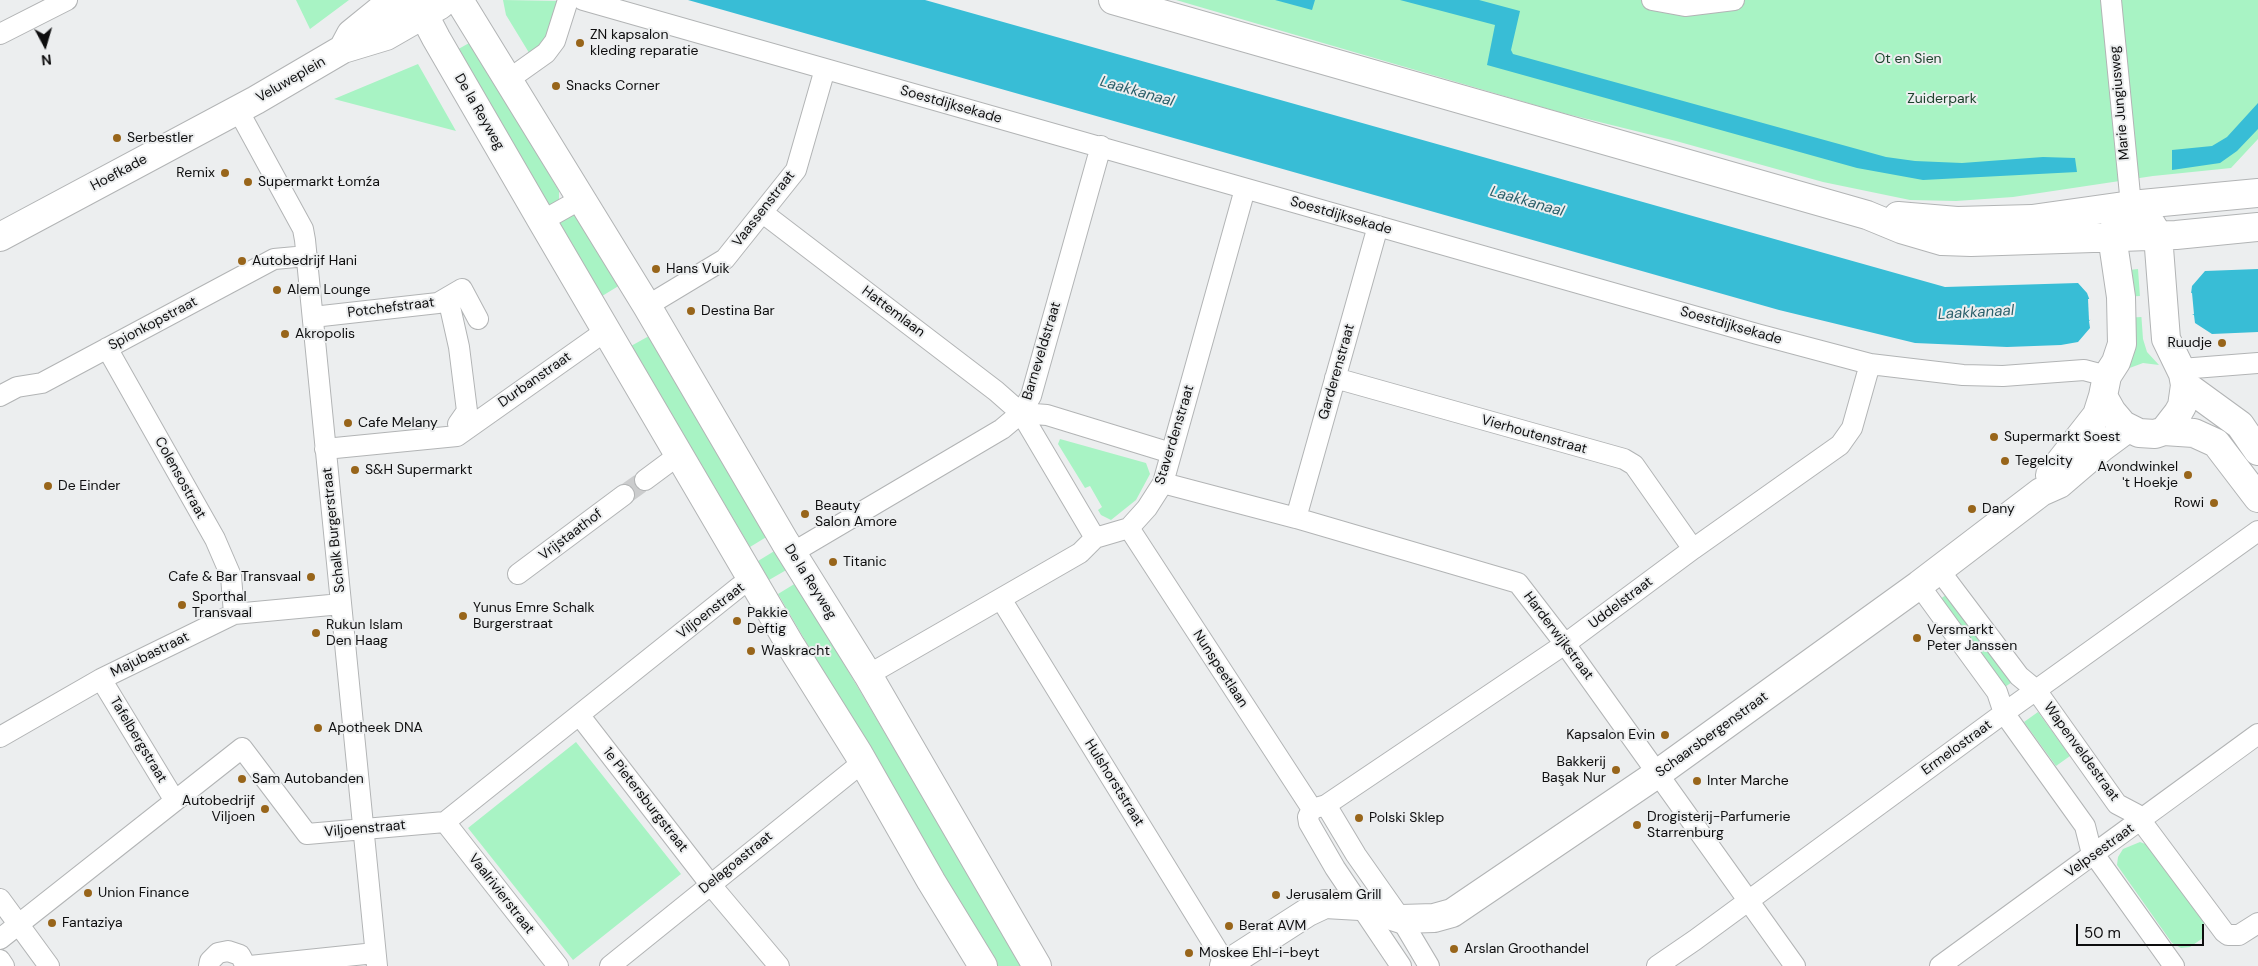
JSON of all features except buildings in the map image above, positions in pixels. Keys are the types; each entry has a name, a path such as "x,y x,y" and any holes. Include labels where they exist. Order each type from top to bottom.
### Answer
{"street":[{"path":"0,34 67,0"},
{"name":"Veluweplein","path":"343,49 351,34 388,4 400,0"},
{"name":"Veluweplein","path":"238,110 343,49 386,36 423,8 448,0"},
{"name":"De la Reyweg","path":"459,0 647,306 792,553 868,675 1037,966"},
{"path":"508,80 526,69 551,47 555,41 568,0"},
{"name":"Soestdijksekade","path":"583,0 1101,146 1245,189 1870,364 1963,375 2003,376 2084,370 2109,378"},
{"path":"1113,0 1867,215 1901,229 1942,241 1971,242 2158,235 2258,227"},
{"path":"1652,0 1685,6 1734,0"},
{"name":"Marie Jungiusweg","path":"2111,0 2131,205"},
{"name":"De la Reyweg","path":"423,8 542,221 754,579 791,646 863,762 931,881 983,966"},
{"name":"Vaassenstraat","path":"647,306 725,259 796,170 825,69"},
{"name":"Schalk Burgerstraat","path":"238,110 303,229 376,960"},
{"name":"Hoefkade","path":"0,237 238,110"},
{"name":"Barneveldstraat","path":"792,553 1002,429 1020,413 1031,396 1101,146"},
{"name":"Staverdenstraat","path":"1129,528 1147,508 1163,483 1245,189"},
{"path":"1867,215 1988,221 2032,219 2255,190"},
{"path":"542,221 581,199"},
{"path":"2131,205 2148,219 2158,235 2166,338 2180,370 2182,406 2173,422 2164,431"},
{"path":"2131,205 2117,220 2112,236 2121,308 2122,344 2109,378 2112,412 2128,428 2146,434 2164,431 2194,433 2216,443 2258,498"},
{"name":"Hattemlaan","path":"763,213 989,386 1020,413 1095,538"},
{"name":"Garderenstraat","path":"1296,518 1378,226"},
{"name":"Spionkopstraat","path":"0,396 16,387 42,383 274,259 307,256"},
{"name":"Potchefstraat","path":"313,317 438,304 462,290 478,320"},
{"path":"448,298 459,347 467,411 458,424 464,431"},
{"name":"Durbanstraat","path":"325,449 457,436 607,330"},
{"name":"Colensostraat","path":"107,348 215,539 231,576 234,614"},
{"name":"Uddelstraat","path":"1319,807 1565,644 1693,549 1840,445 1852,428 1870,364"},
{"path":"2180,370 2258,364"},
{"path":"2180,370 2240,425 2258,451"},
{"name":"Vierhoutenstraat","path":"1335,378 1624,459 1634,465 1693,549"},
{"name":"Schaarsbergenstraat","path":"2041,492 2049,478 2097,415 2109,378"},
{"path":"1020,413 1047,415 1171,452"},
{"name":"Schaarsbergenstraat","path":"1226,966 1308,912 1325,904 1360,906 1401,919 1434,918 1452,913 1657,774 1929,578 2041,492 2059,484 2128,428"},
{"path":"645,480 680,454"},
{"name":"Harderwijkstraat","path":"1163,483 1296,518 1518,583 1565,644 1795,966"},
{"name":"Vrijstaathof","path":"518,574 624,495"},
{"path":"868,675 1080,552 1095,538 1129,528"},
{"name":"Nunspeetlaan","path":"1129,528 1319,807 1401,919 1430,966"},
{"name":"Ermelostraat","path":"1656,966 1696,940 2004,713 2258,531"},
{"path":"1929,578 1997,692 2004,713 2085,826 2089,846 2094,855 2174,966"},
{"name":"Wapenveldestraat","path":"1929,578 2019,676 2036,690 2117,804 2136,814 2224,932 2228,935 2239,935 2258,923"},
{"name":"Viljoenstraat","path":"0,939 242,748 307,834 445,822 704,615 754,579"},
{"name":"Hulshorststraat","path":"1001,599 1226,966"},
{"name":"Majubastraat","path":"0,737 101,679 234,614 341,604"},
{"name":"Tafelbergstraat","path":"101,679 175,801"},
{"name":"1e Pietersburgstraat","path":"580,716 710,884 779,966"},
{"name":"Velpsestraat","path":"1940,966 2258,734"},
{"name":"Delagoastraat","path":"610,966 863,762"},
{"name":"Nunspeetlaan","path":"1319,807 1308,817 1309,823 1360,906 1401,966"},
{"name":"Vaalrivierstraat","path":"445,822 558,966"},
{"path":"0,899 49,966"},
{"path":"209,966 210,960 218,953 228,951 240,955 248,966 376,960"},
{"path":"0,960 4,966"}],"green space":[{"path":"296,0 349,0 310,29"},
{"path":"503,0 561,1 556,28 531,56 506,15"},
{"name":"Zuiderpark","path":"1176,0 2258,0 2258,139 2231,168 2153,176 2013,197 1956,201 1910,200 1823,182 1676,141 1559,112"},
{"path":"471,42 559,191 559,203 551,207 546,205 453,52"},
{"path":"418,64 456,131 334,99"},
{"path":"574,213 625,282 594,301 558,223"},
{"path":"2138,269 2143,339 2147,352 2159,365 2143,363 2127,369 2129,270"},
{"path":"649,336 768,536 750,547 631,346"},
{"path":"1060,439 1146,463 1150,474 1136,500 1111,520 1101,515 1098,510 1102,507 1090,486 1085,488 1058,444"},
{"path":"776,550 788,569 769,580 758,561"},
{"path":"796,583 1023,966 995,966 778,594"},
{"path":"1949,593 2015,680 2002,689 1937,601"},
{"path":"2038,712 2070,756 2056,766 2024,722"},
{"path":"576,742 681,874 573,960 468,828"},
{"path":"2140,842 2148,845 2204,920 2203,938 2190,947 2181,948 2172,943 2117,865 2118,857 2123,849"}],"water":[{"name":"Laakkanaal","path":"688,0 925,0 1945,287 2078,283 2087,293 2090,301 2191,294 2192,286 2205,271 2258,269 2258,332 2212,334 2195,323 2194,315 2190,313 2091,319 2089,321 2090,328 2078,342 2061,345 2007,347 1915,343 1779,310"},
{"path":"1275,0 1315,0 1312,10"},
{"path":"1400,0 1479,0 1520,11 1511,50 1513,54 1886,157 1915,161 1962,163 2043,157 2075,158 2077,172 1923,180 1857,168 1487,65 1495,25"},
{"path":"2258,103 2258,129 2237,151 2220,163 2172,170 2172,150 2212,146 2227,137"}],"pier":[{"path":"2192,293 2194,314 2089,320 2088,299"}],"tunnel":[{"path":"624,495 645,480"}],"place":[{"name":"ZN kapsalon kleding reparatie","path":"580,43"},
{"name":"Snacks Corner","path":"556,86"},
{"name":"Serbestler","path":"117,138"},
{"name":"Remix","path":"225,173"},
{"name":"Supermarkt Łomźa","path":"248,182"},
{"name":"Autobedrijf Hani","path":"242,261"},
{"name":"Hans Vuik","path":"656,269"},
{"name":"Alem Lounge","path":"277,290"},
{"name":"Destina Bar","path":"691,311"},
{"name":"Akropolis","path":"285,334"},
{"name":"Ruudje","path":"2222,343"},
{"name":"Cafe Melany","path":"348,423"},
{"name":"Supermarkt Soest","path":"1994,437"},
{"name":"Tegelcity","path":"2005,461"},
{"name":"S&H Supermarkt","path":"355,470"},
{"name":"Avondwinkel 't Hoekje","path":"2188,475"},
{"name":"De Einder","path":"48,486"},
{"name":"Rowi","path":"2214,503"},
{"name":"Dany","path":"1972,509"},
{"name":"Beauty Salon Amore","path":"805,514"},
{"name":"Titanic","path":"833,562"},
{"name":"Cafe & Bar Transvaal","path":"311,577"},
{"name":"Sporthal Transvaal","path":"182,605"},
{"name":"Yunus Emre Schalk Burgerstraat","path":"463,616"},
{"name":"Pakkie Deftig","path":"737,621"},
{"name":"Rukun Islam Den Haag","path":"316,633"},
{"name":"Versmarkt Peter Janssen","path":"1917,638"},
{"name":"Waskracht","path":"751,651"},
{"name":"Apotheek DNA","path":"318,728"},
{"name":"Kapsalon Evin","path":"1665,735"},
{"name":"Bakkerij Başak Nur","path":"1616,770"},
{"name":"Sam Autobanden","path":"242,779"},
{"name":"Inter Marche","path":"1697,781"},
{"name":"Autobedrijf Viljoen","path":"265,809"},
{"name":"Polski Sklep","path":"1359,818"},
{"name":"Drogisterij-Parfumerie Starrenburg","path":"1637,825"},
{"name":"Union Finance","path":"88,893"},
{"name":"Jerusalem Grill","path":"1276,895"},
{"name":"Fantaziya","path":"52,923"},
{"name":"Berat AVM","path":"1229,926"},
{"name":"Arslan Groothandel","path":"1454,949"},
{"name":"Moskee Ehl-i-beyt","path":"1189,953"}],"park label":[{"name":"Ot en Sien","path":"1908,59"}]}
